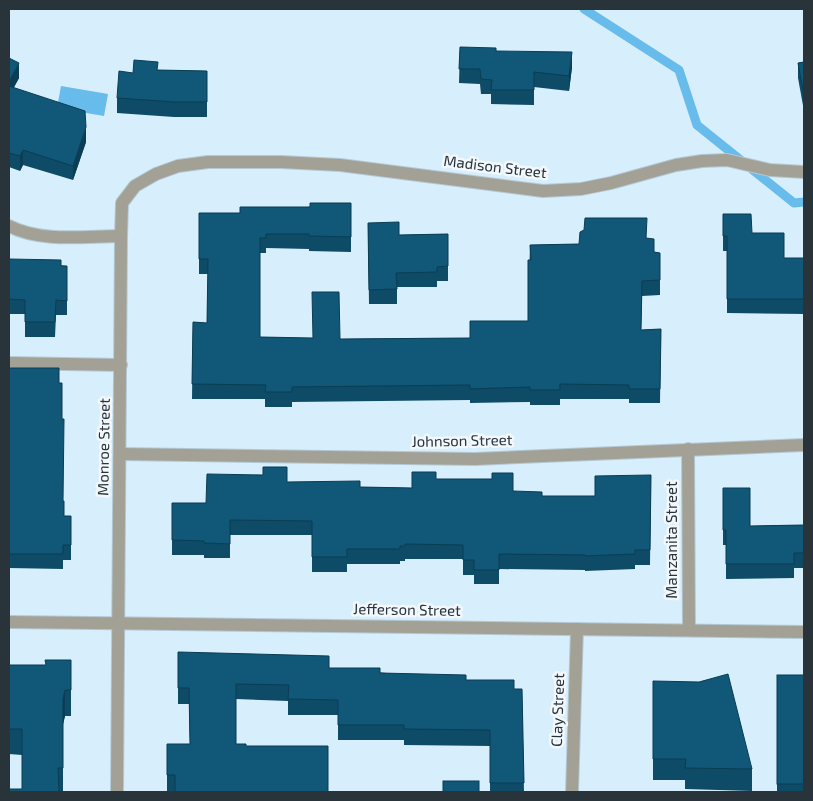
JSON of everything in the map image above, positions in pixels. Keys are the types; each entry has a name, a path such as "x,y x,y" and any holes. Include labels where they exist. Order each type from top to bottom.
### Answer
{"street":[{"name":"Madison Street","path":"208,162 281,162 340,165 543,191 581,189 611,183 676,165 727,160 770,170 804,172"},
{"name":"Monroe Street","path":"117,792 122,203 135,186 156,174 178,166 208,162"},
{"path":"9,226 32,234 50,236 121,236"},
{"path":"9,363 121,365"},
{"name":"Johnson Street","path":"120,454 475,459 804,445"},
{"name":"Manzanita Street","path":"688,449 689,630"},
{"name":"Jefferson Street","path":"9,622 804,632"},
{"name":"Clay Street","path":"572,792 577,629"}],"water":[{"path":"61,86 108,94 104,116 57,108"}],"building":[{"path":"460,47 496,48 496,51 572,52 569,76 534,72 534,90 491,90 492,80 481,79 480,69 459,69"},
{"path":"9,58 19,63 9,82"},
{"path":"134,60 158,62 157,70 207,71 207,102 117,98 119,71 133,73"},
{"path":"804,62 804,96 798,63"},
{"path":"9,86 85,111 86,127 73,166 23,150 20,156 9,153"},
{"path":"310,203 351,203 351,237 309,236 309,234 266,234 266,238 260,238 260,337 313,338 312,292 339,292 340,339 470,338 470,321 528,321 528,260 531,260 530,245 579,244 580,232 584,230 585,218 647,218 646,238 654,239 654,252 660,253 660,280 642,281 641,330 661,329 660,389 629,389 629,385 560,384 560,390 530,390 530,387 470,389 470,385 292,387 292,392 265,392 266,385 192,384 193,322 207,323 208,259 199,259 199,213 240,213 240,207 310,207"},
{"path":"723,214 751,214 752,233 784,233 784,258 804,258 804,299 727,299 727,236 723,236"},
{"path":"399,222 399,235 448,234 448,266 437,267 437,272 396,273 397,289 369,290 368,223"},
{"path":"9,259 61,260 61,266 67,266 67,301 56,300 55,322 25,322 25,300 9,299"},
{"path":"9,368 59,368 59,383 62,383 62,419 64,419 64,516 71,516 71,545 63,545 63,554 9,554"},
{"path":"263,467 287,467 287,482 360,481 360,487 412,488 412,472 436,472 436,479 492,479 492,473 513,473 513,491 542,492 542,496 595,496 595,476 651,475 650,550 635,550 635,554 585,556 499,554 499,570 474,570 474,560 463,560 463,545 405,544 405,546 400,546 400,549 347,549 347,557 312,557 312,521 230,520 230,544 172,540 172,503 206,503 207,474 263,475"},
{"path":"723,488 750,488 750,526 804,525 804,553 794,553 794,564 726,564 726,530 723,530"},
{"path":"178,652 329,656 329,668 380,668 380,673 466,675 466,680 514,680 514,689 522,689 524,783 490,783 490,730 404,729 404,725 338,725 338,700 288,699 289,685 236,684 236,744 246,744 246,746 328,746 328,792 175,792 175,775 167,775 167,744 190,744 189,688 178,688"},
{"path":"45,660 71,660 71,690 65,690 63,699 63,768 58,768 59,792 9,792 9,789 22,789 22,729 9,729 9,665 46,665"},
{"path":"728,674 752,769 685,768 686,759 653,759 653,681 699,682"},
{"path":"777,675 804,675 804,784 777,784"},
{"path":"443,781 479,781 479,792 443,792"}],"waterway":[{"path":"584,9 679,70 697,125 794,203 804,202"}]}
